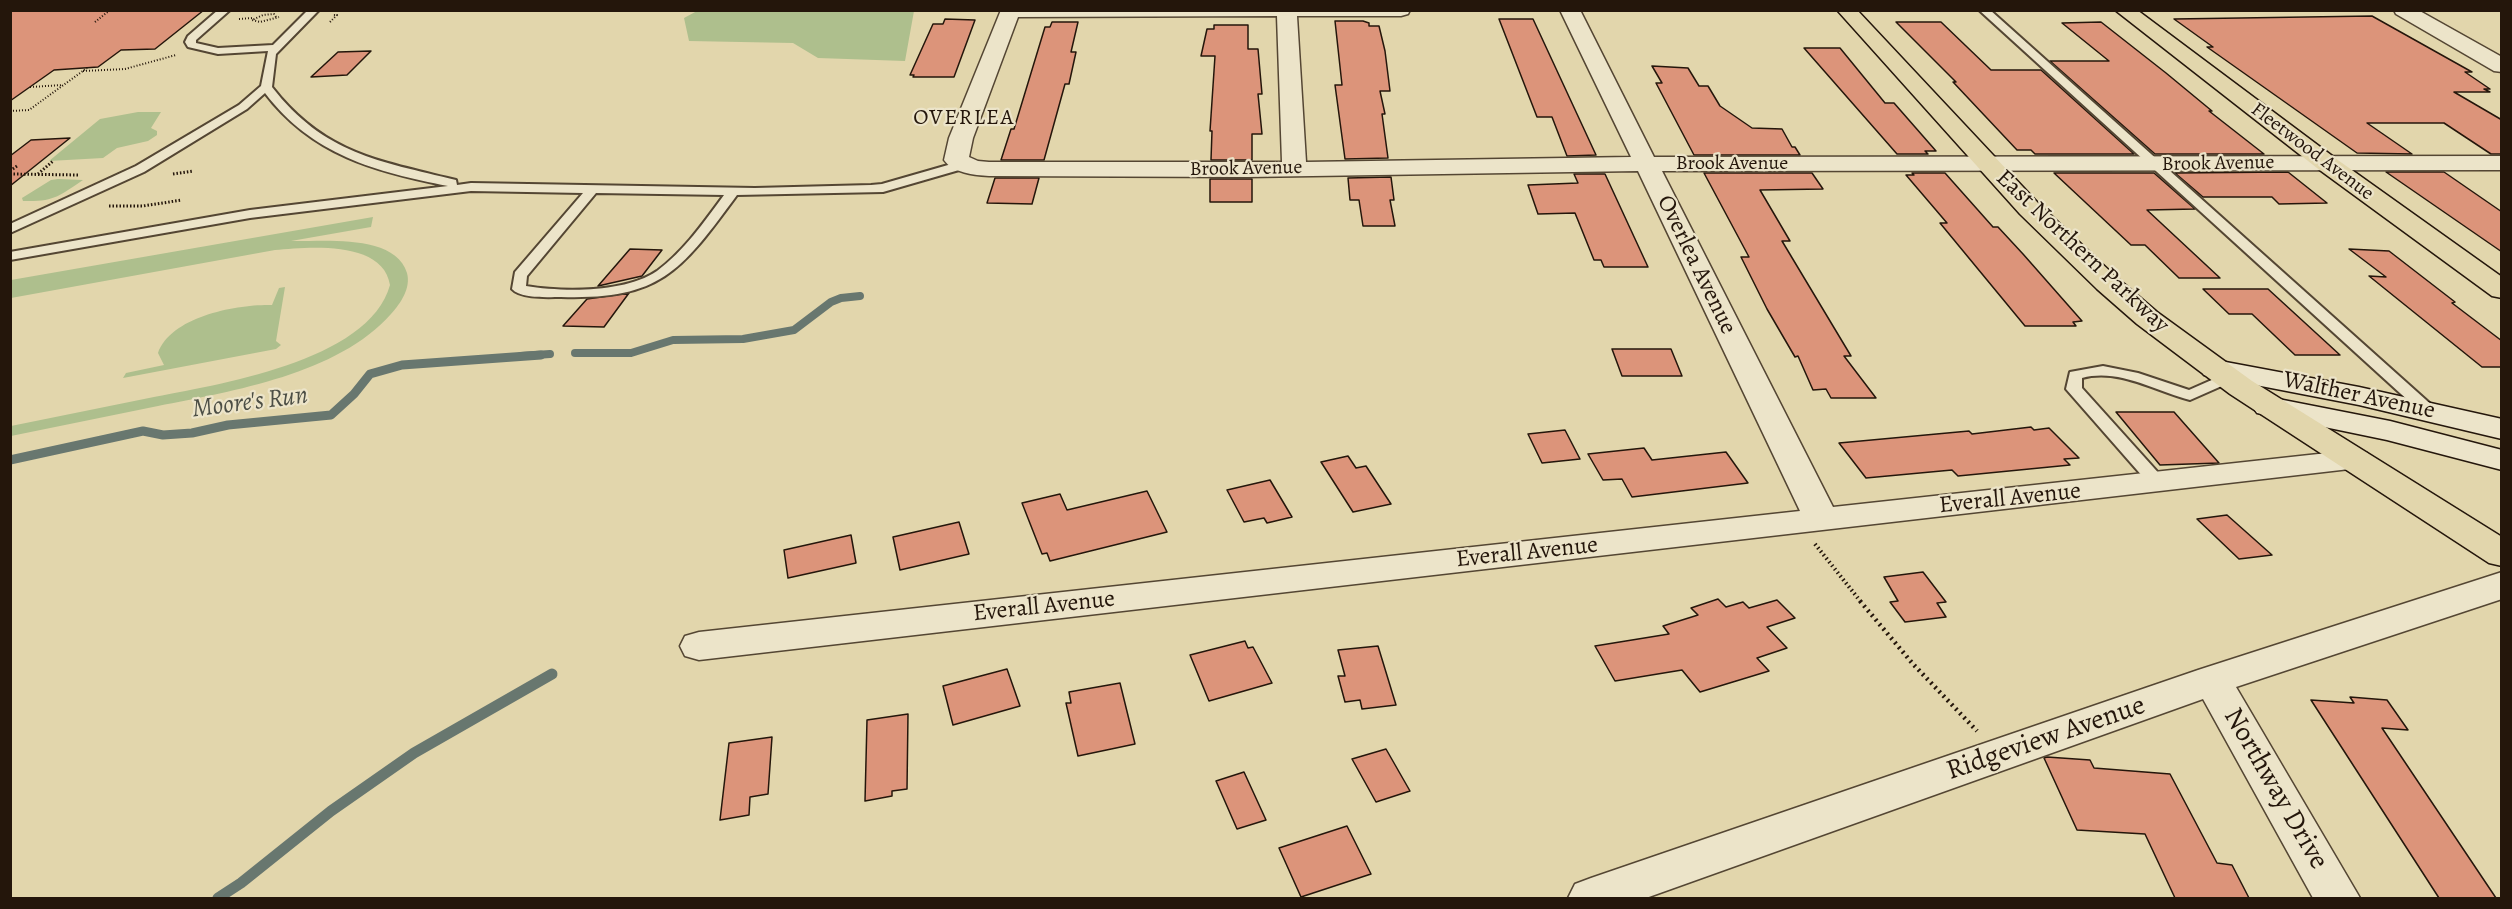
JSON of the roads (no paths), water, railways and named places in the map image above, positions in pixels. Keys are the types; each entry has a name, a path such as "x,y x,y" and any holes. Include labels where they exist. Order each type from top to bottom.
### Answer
{"main road":[{"name":"East Northern Parkway","path":"1846,10 1990,165 2113,288 2184,348 2268,406 2502,554"},
{"name":"Fleetwood Avenue","path":"2124,10 2326,163 2502,290"}],"street":[{"path":"962,165 956,160 962,138 1011,11 1401,10"},
{"name":"Overlea Avenue","path":"1570,10 1647,164 1810,521"},
{"path":"2403,10 2502,66"},
{"path":"1287,11 1294,168"},
{"name":"Brook Avenue","path":"962,165 989,169 1247,170 1647,164 2502,163"},
{"name":"Walther Avenue","path":"2222,373 2273,378 2502,429"},
{"name":"Walther Avenue","path":"2268,406 2390,431 2502,460"},
{"name":"Everall Avenue","path":"699,646 2355,460"},
{"name":"Ridgeview Avenue","path":"1592,898 2212,680 2502,585"},
{"name":"Northway Drive","path":"2212,680 2337,898"}],"lane":[{"path":"225,10 192,38 190,42 192,45 218,51 274,48"},
{"path":"314,10 274,48 269,61 266,87 276,104 295,123 350,156 385,169 471,187"},
{"path":"1984,10 2429,411"},
{"path":"10,229 140,169 234,112 266,87"},
{"path":"10,256 250,214 471,187 734,192 883,188 962,165"},
{"path":"592,190 519,275 519,289 545,294 616,290 658,276 688,249 734,192"},
{"path":"2157,482 2074,389 2075,375 2090,369 2126,375 2190,395 2222,373"}],"waterway":[{"name":"Moore's Run","path":"575,353 631,353 673,340 743,339 794,330 831,302 841,298 860,296"},
{"name":"Moore's Run","path":"521,356 550,354"},
{"name":"Moore's Run","path":"10,460 143,431 163,435 192,433 228,425 331,415 354,394 370,374 402,365 541,355"},
{"path":"218,898 241,883 331,811 414,753 552,674"}],"district":[{"name":"OVERLEA","path":"964,119"}]}
